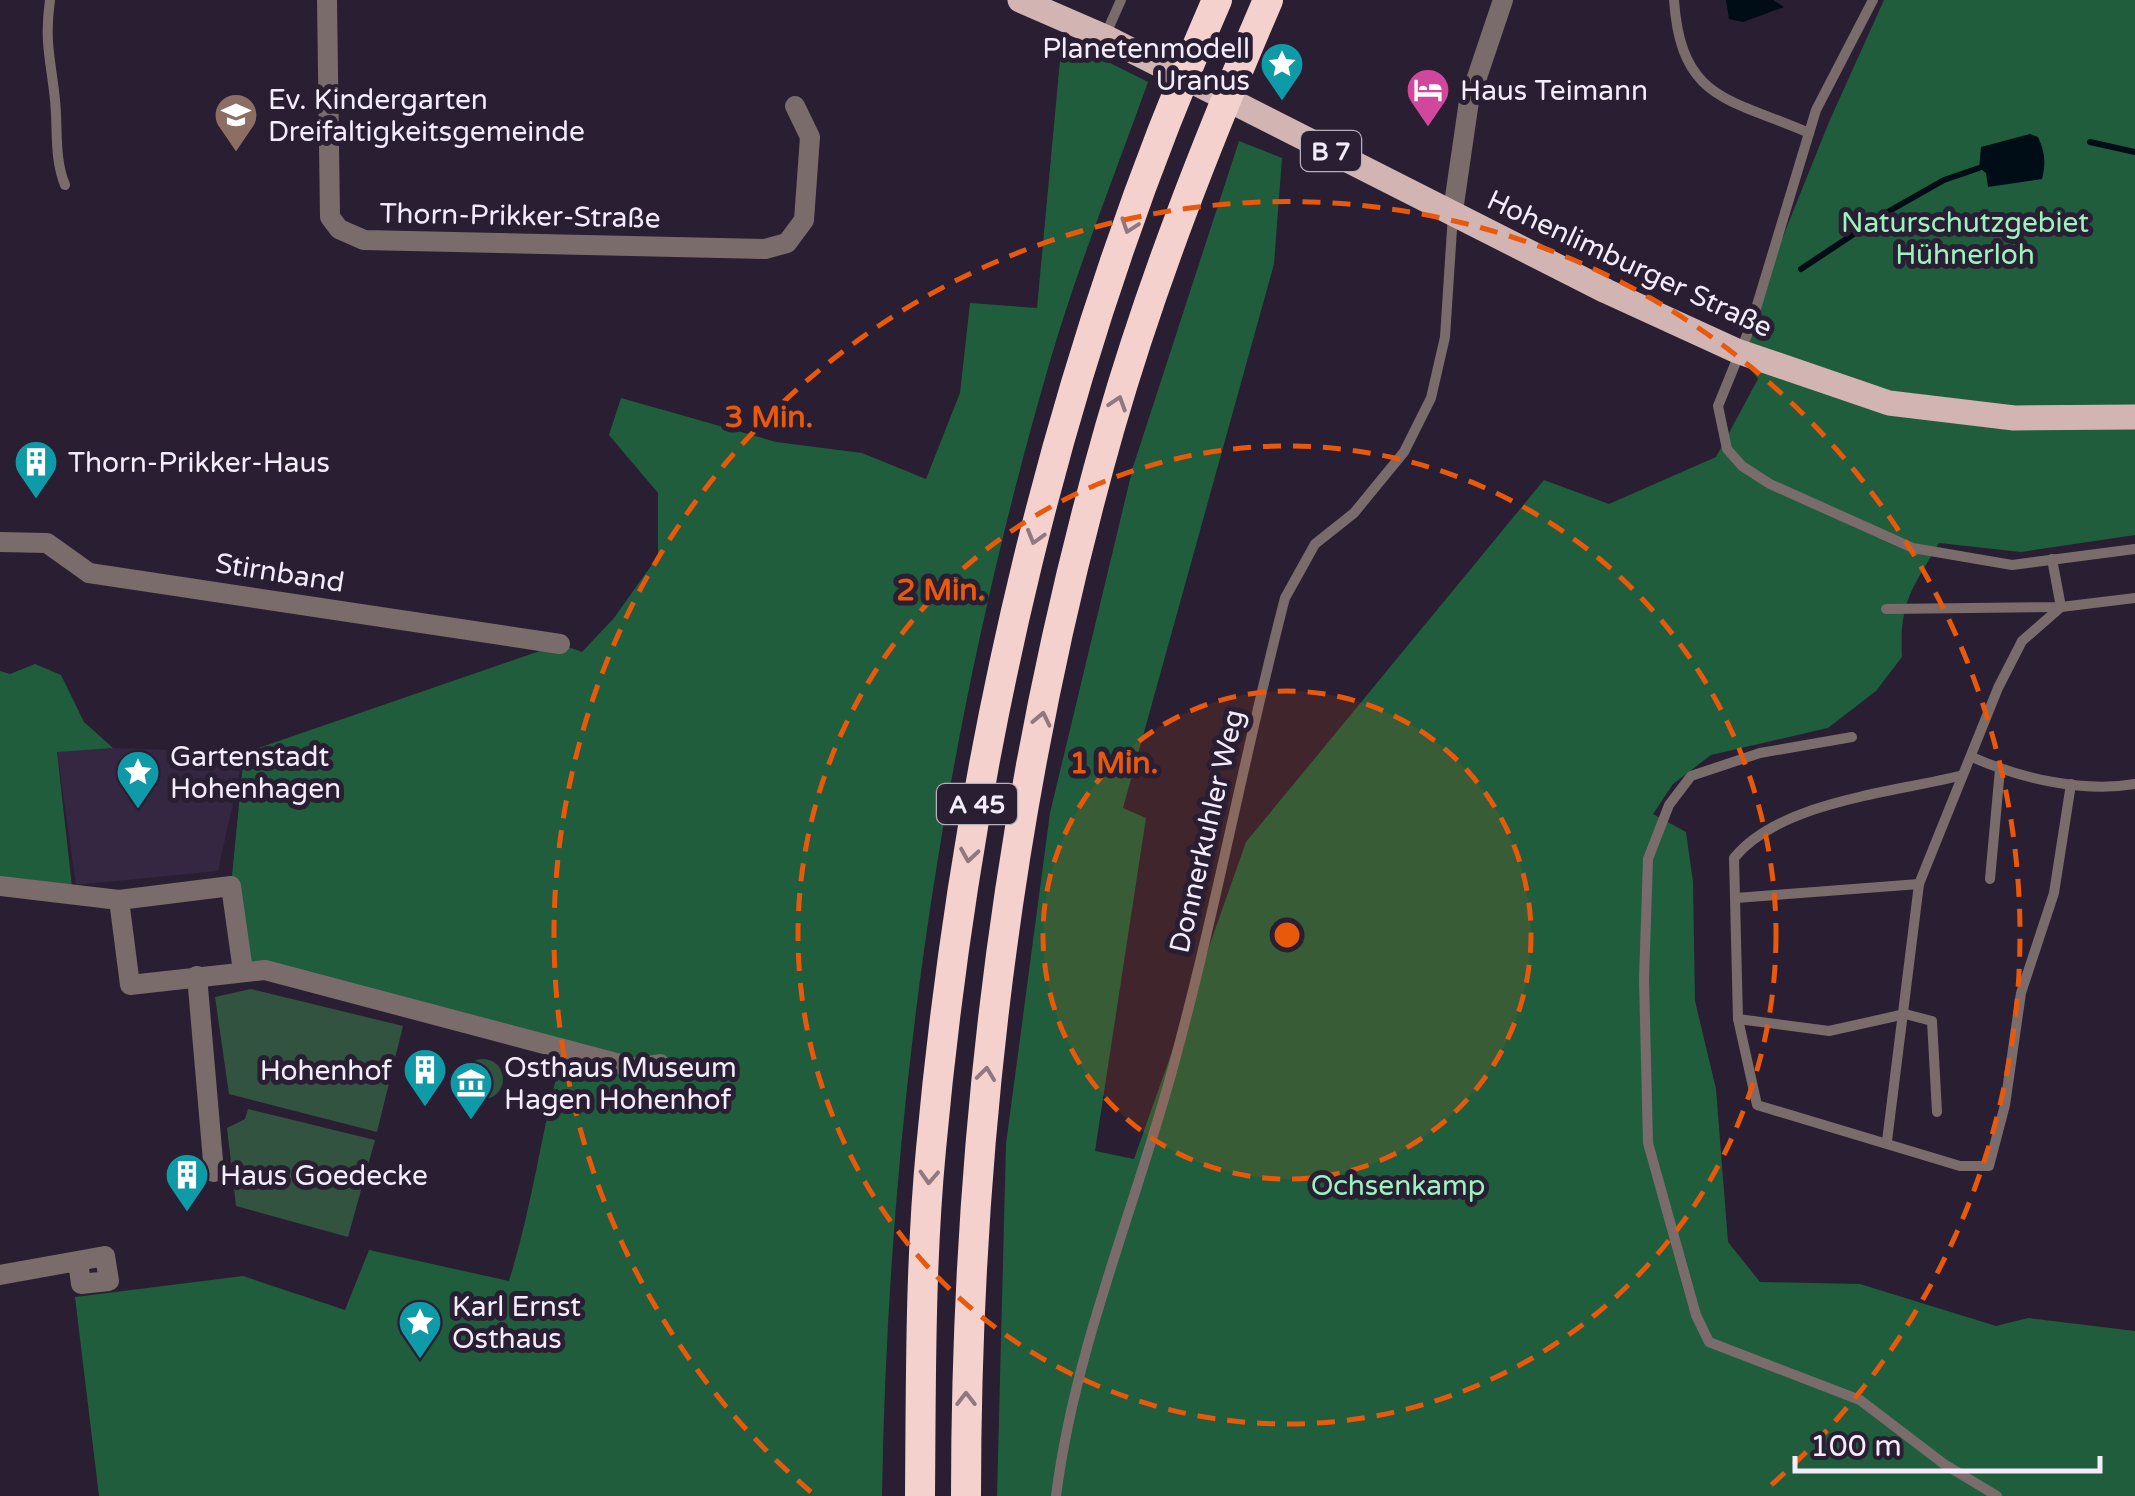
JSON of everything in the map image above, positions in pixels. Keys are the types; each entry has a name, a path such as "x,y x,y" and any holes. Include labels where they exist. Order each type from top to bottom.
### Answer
{"highway":[{"name":"A 45","path":"920,1496 921,1348 930,1151 955,940 982,773 1025,573 1070,412 1162,134 1217,0"},
{"name":"A 45","path":"966,1496 966,1378 977,1151 1029,781 1110,427 1203,154 1268,0"}],"main road":[{"name":"B 7","path":"1020,0 1105,37 1453,211"},
{"name":"Hohenlimburger Straße","path":"1453,211 1606,291 1737,351 1889,402 2014,418 2135,417"}],"street":[{"name":"Thorn-Prikker-Straße","path":"327,0 330,217 340,229 364,240 765,248 787,243 804,220 810,136 795,106"},
{"path":"1453,211 1469,102 1503,0"},
{"name":"Stirnband","path":"0,542 48,543 89,572 560,644"},
{"path":"0,886 119,900 231,886 243,971"},
{"path":"119,900 130,986 265,970 634,1068 660,1064"},
{"path":"197,976 214,1172"},
{"path":"0,1275 78,1261"}],"lane":[{"path":"50,0 45,39 55,99 59,169 65,185"},
{"path":"1105,37 1120,0"},
{"path":"1674,0 1686,62 1707,88 1809,132"},
{"path":"1873,0 1816,110 1751,324 1718,406 1727,449 1742,466 1770,484 1913,548 2012,565 2135,549"},
{"name":"Donnerkuhler Weg","path":"1056,1496 1088,1332 1171,1074 1284,598 1315,544 1354,514 1404,452 1431,398 1444,337 1453,211"},
{"path":"2052,559 2061,607"},
{"path":"1886,609 2061,607 2135,598"},
{"path":"1887,1141 1919,884 1959,776 1972,756 2022,642 2061,607"},
{"path":"1852,737 1760,753 1691,776 1669,804 1648,859 1644,979 1648,1143 1696,1315 1710,1342 1860,1400 1944,1464 1998,1496"},
{"path":"1972,756 2000,769 2071,784 2135,784"},
{"path":"1990,878 2000,769"},
{"path":"1959,776 1786,817 1748,841 1734,858 1738,1020 1757,1105 1960,1166 1989,1166 2005,1105 2022,993 2054,893 2071,784"},
{"path":"1736,898 1919,884"},
{"path":"1738,1020 1829,1031 1905,1014 1932,1021 1937,1112"}],"shaded area":[{"path":"1726,0 1773,0 1784,7 1743,22 1729,19"},
{"path":"2030,134 2038,137 2042,148 2042,179 1988,187 1986,173 1979,168 1981,147"},
{"path":"113,748 244,753 218,871 76,885 57,751"}],"green space":[{"path":"1884,0 2135,0 2135,535 2021,552 1939,543 1905,609 1902,657 1876,691 1828,728 1711,755 1673,784 1653,814 1686,832 1693,882 1695,1001 1716,1089 1728,1242 1760,1282 1860,1284 1996,1326 2028,1318 2135,1331 2135,1496 997,1496 1006,1144 1050,813 1133,467 1239,141 1282,158 1274,264 1123,808 1146,818 1095,1151 1134,1159 1246,842 1544,480 1609,504 1716,457 1758,379 1737,351 1829,122"},
{"path":"1062,39 1148,82 1048,368 978,645 950,785 909,1068 896,1210 882,1496 99,1496 75,1297 243,1276 345,1310 369,1250 509,1281 561,1059 561,1050 249,969 232,876 244,753 560,644 582,652 614,618 658,556 658,493 609,435 621,398 776,442 862,453 926,479 960,393 970,303 1037,308"},
{"path":"35,664 61,675 84,722 113,748 57,752 73,896 0,884 0,671 10,674"},
{"path":"251,989 403,1026 377,1132 229,1094 215,997"},
{"path":"483,1059 497,1065 503,1079 497,1093 483,1099 469,1093 463,1079 469,1065"},
{"path":"248,1109 375,1140 348,1237 236,1206 227,1128 245,1119"}],"waterway":[{"path":"2090,142 2135,152"},
{"path":"1801,269 1884,214 1944,180 1979,168"}],"place":[{"name":"Planetenmodell Uranus","path":"1282,102"},
{"name":"Haus Teimann","path":"1428,128"},
{"name":"Ev. Kindergarten Dreifaltigkeitsgemeinde","path":"236,153"},
{"name":"Thorn-Prikker-Haus","path":"36,500"},
{"name":"Gartenstadt Hohenhagen","path":"138,810"},
{"name":"Hohenhof","path":"425,1108"},
{"name":"Osthaus Museum Hagen Hohenhof","path":"471,1121"},
{"name":"Haus Goedecke","path":"187,1213"},
{"name":"Karl Ernst Osthaus","path":"420,1360"}],"park label":[{"name":"Naturschutzgebiet Hühnerloh","path":"1965,238"},
{"name":"Ochsenkamp","path":"1398,1185"}]}
